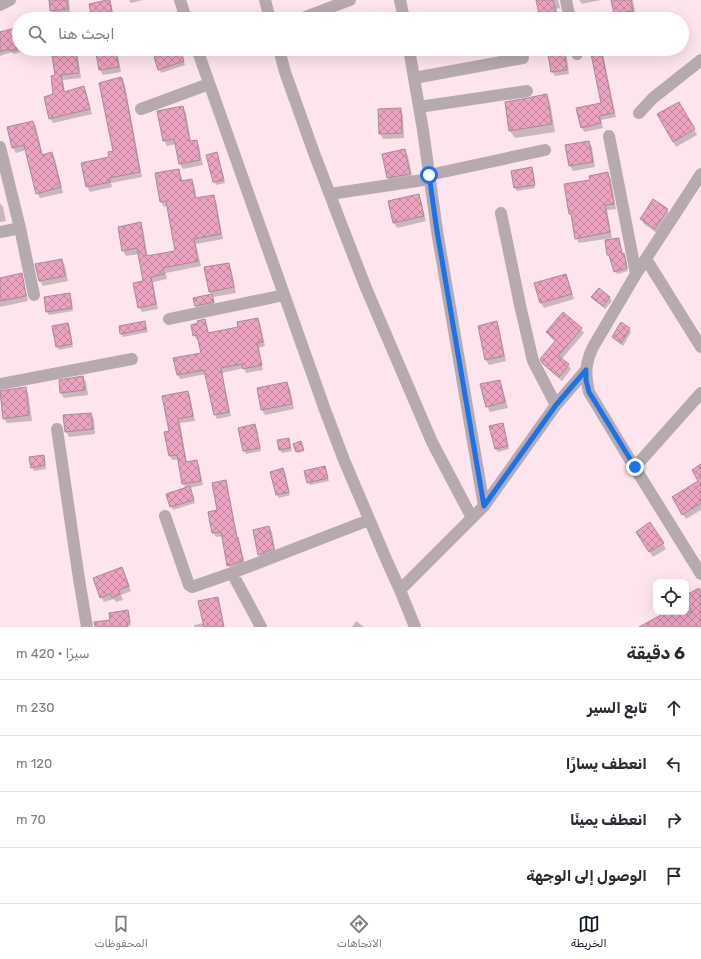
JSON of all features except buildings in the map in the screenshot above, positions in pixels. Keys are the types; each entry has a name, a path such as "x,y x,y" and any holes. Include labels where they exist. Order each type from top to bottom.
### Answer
{"street":[{"path":"0,5 10,0"},
{"path":"180,0 184,12"},
{"path":"265,0 268,12"},
{"path":"318,12 350,0"},
{"path":"400,0 403,12"},
{"path":"566,0 569,12"},
{"path":"199,56 322,403 344,460 415,627"},
{"path":"281,56 285,72 330,194 364,281 432,442 472,518"},
{"path":"410,56 430,177 437,231 484,506"},
{"path":"414,78 523,58"},
{"path":"639,114 653,98 701,60"},
{"path":"141,109 209,84"},
{"path":"419,107 527,90"},
{"path":"609,136 636,274"},
{"path":"0,147 20,228 34,295"},
{"path":"330,194 430,177 545,150"},
{"path":"701,174 636,274 593,346 588,358 586,370 586,380 589,392 701,574"},
{"path":"501,213 533,362 556,405"},
{"path":"0,232 20,228"},
{"path":"646,259 701,347"},
{"path":"169,319 284,295"},
{"path":"0,384 132,359"},
{"path":"400,590 484,506 556,405 586,370"},
{"path":"635,467 701,393"},
{"path":"57,429 78,579 87,627"},
{"path":"165,516 189,585 192,587 370,520"},
{"path":"232,573 261,627"}],"route":[{"path":"429,175 437,231 484,506 556,405 586,370 586,380 589,392 635,467"}]}
